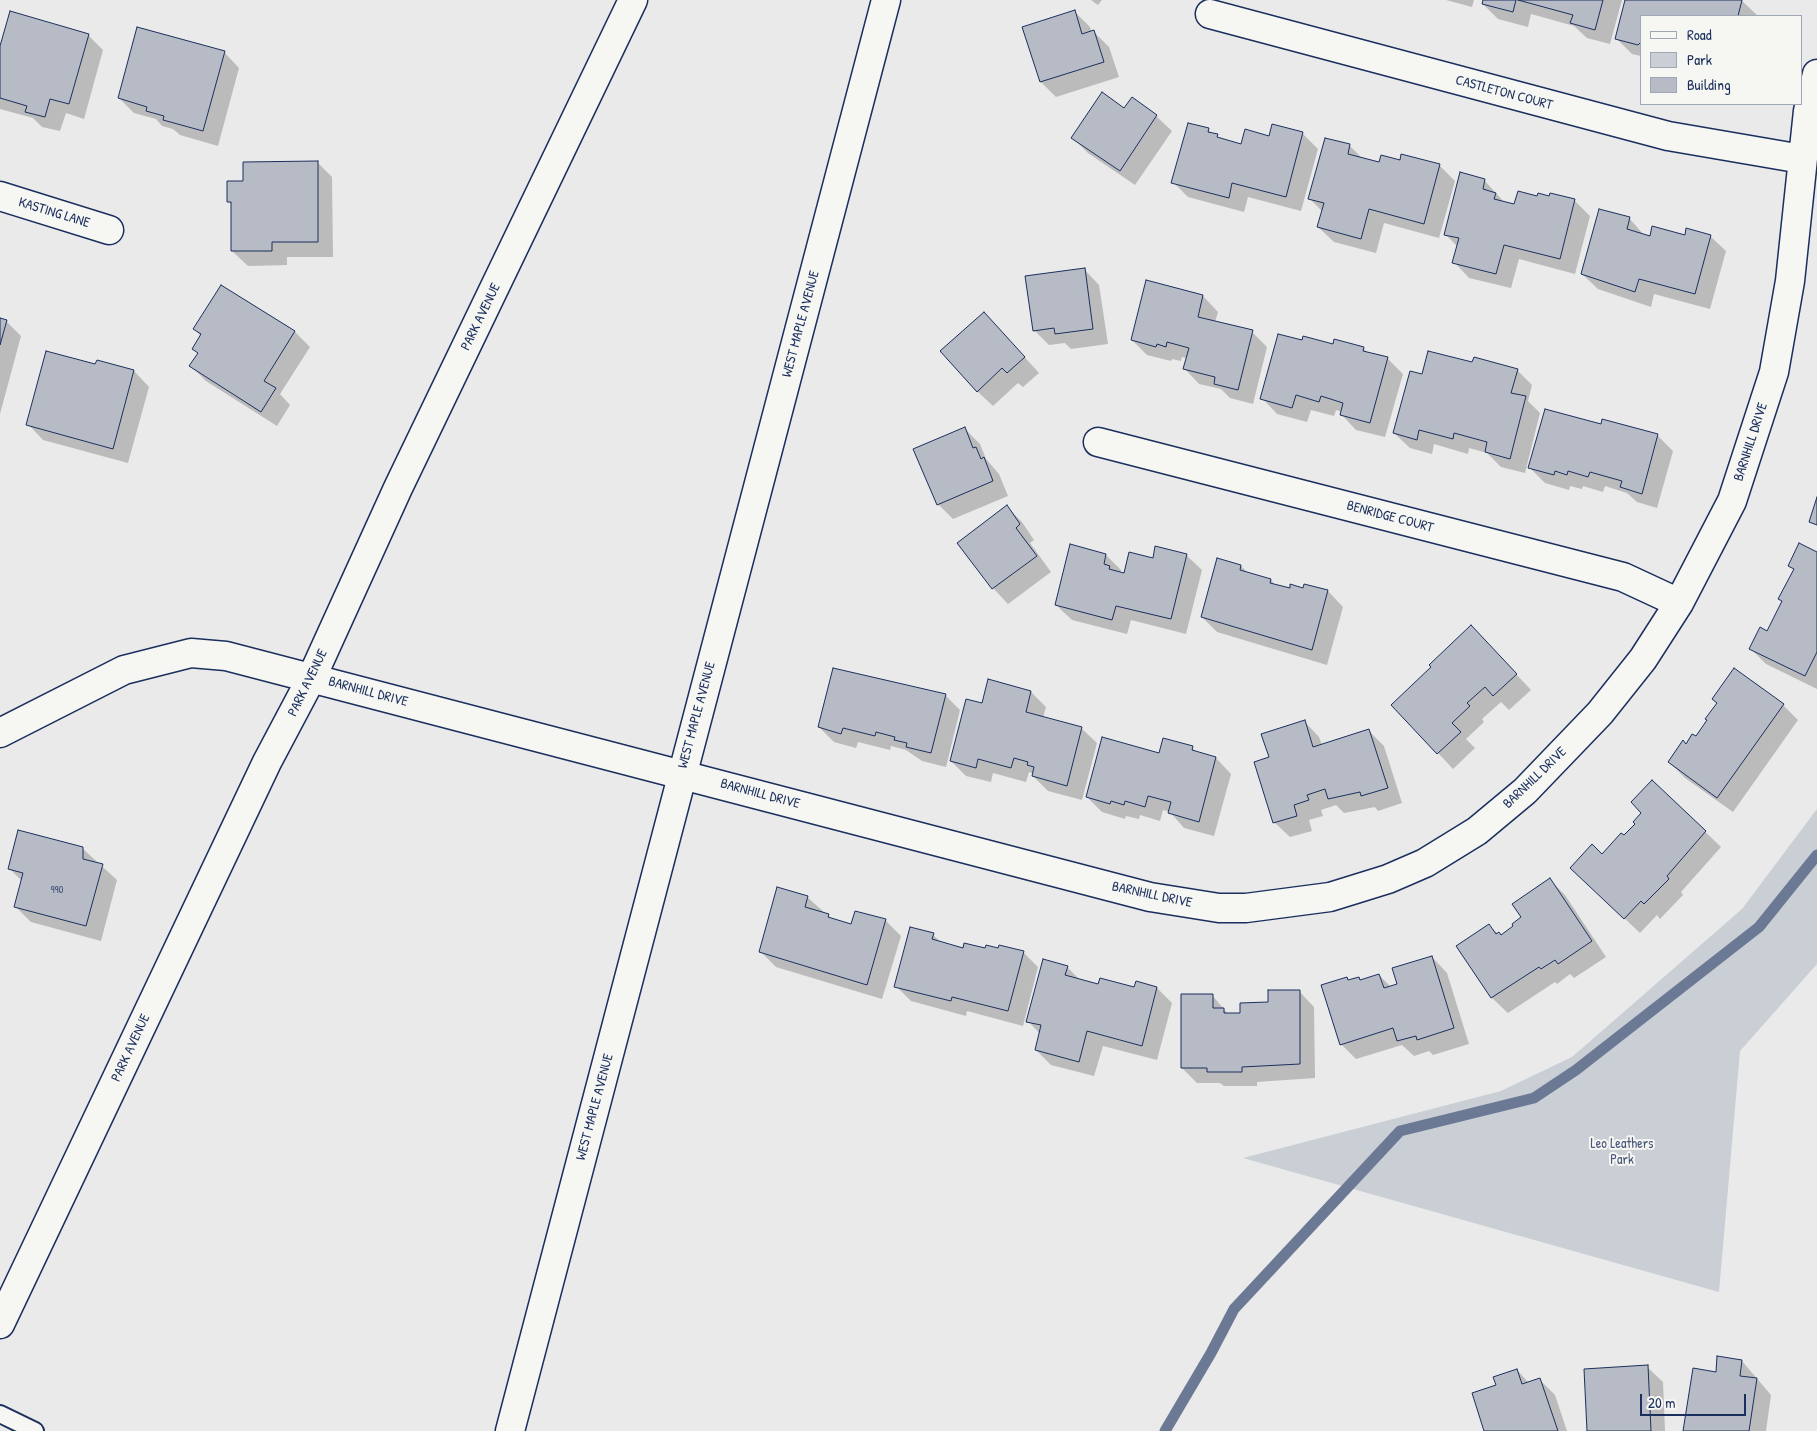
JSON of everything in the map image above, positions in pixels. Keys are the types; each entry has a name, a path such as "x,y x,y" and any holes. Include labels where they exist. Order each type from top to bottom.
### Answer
{"street":[{"name":"PARK AVENUE","path":"0,1324 267,762 312,677 403,479 633,0"},
{"name":"WEST MAPLE AVENUE","path":"510,1431 886,0"},
{"name":"CASTLETON COURT","path":"1210,14 1668,136 1802,159"},
{"name":"BARNHILL DRIVE","path":"0,733 124,670 191,654 226,656 1150,897 1219,908 1246,908 1330,897 1388,879 1424,863 1477,831 1525,791 1600,713 1643,659 1679,603 1732,501 1774,372 1790,281 1808,111 1817,74"},
{"name":"KASTING LANE","path":"0,196 109,230"},
{"name":"BENRIDGE COURT","path":"1098,442 1622,578 1679,603"}],"lane":[{"path":"0,1414 35,1431"}],"green space":[{"name":"Leo Leathers Park","path":"1817,809 1817,964 1740,1051 1719,1292 1243,1158 1501,1091 1572,1057 1742,909"}],"building":[{"path":"1483,0 1516,0 1513,12 1482,4"},
{"path":"1518,0 1603,0 1595,30 1570,23 1573,15"},
{"path":"1625,0 1742,0 1738,15 1640,15 1640,43 1638,45 1615,39"},
{"path":"1075,10 1082,34 1094,30 1104,62 1040,82 1022,27"},
{"path":"10,11 89,34 69,104 50,99 45,117 25,112 27,106 0,98 0,46"},
{"path":"137,27 225,51 203,131 163,120 164,116 146,111 147,107 118,98"},
{"path":"1102,92 1124,108 1132,97 1157,115 1120,171 1071,138"},
{"path":"1188,123 1209,128 1208,132 1218,134 1217,137 1241,144 1245,129 1269,136 1272,124 1303,132 1286,197 1232,183 1229,198 1171,183"},
{"path":"1325,138 1350,144 1348,154 1379,162 1381,155 1400,160 1401,154 1440,164 1424,224 1369,209 1361,239 1317,227 1324,203 1308,199"},
{"path":"318,161 318,242 272,242 272,251 231,251 231,202 227,202 227,181 243,181 243,162"},
{"path":"1460,172 1485,179 1483,189 1496,193 1494,199 1514,204 1518,191 1537,196 1538,193 1549,196 1550,193 1575,199 1560,259 1504,245 1496,274 1452,263 1459,238 1444,235"},
{"path":"1599,209 1630,217 1627,229 1650,236 1652,226 1685,235 1686,228 1711,235 1695,294 1639,279 1635,292 1581,274"},
{"path":"1085,268 1093,329 1055,334 1054,328 1033,331 1025,276"},
{"path":"1146,280 1203,295 1198,317 1253,330 1238,390 1214,384 1215,377 1183,369 1189,348 1167,342 1166,347 1157,344 1156,347 1131,340"},
{"path":"221,285 295,331 264,381 276,388 261,412 189,366 198,353 192,349 201,334 193,329"},
{"path":"984,312 1025,357 1007,373 1002,368 977,392 940,351"},
{"path":"0,318 7,320 0,345"},
{"path":"1278,334 1302,340 1303,336 1333,344 1334,339 1364,347 1363,351 1388,357 1370,423 1340,415 1343,403 1321,396 1319,402 1296,395 1292,408 1260,399"},
{"path":"46,351 95,364 97,360 134,370 113,449 26,425"},
{"path":"1428,351 1472,362 1474,357 1518,369 1511,393 1526,396 1510,459 1485,452 1487,442 1454,433 1453,439 1419,430 1417,440 1393,433 1410,371 1422,374"},
{"path":"1545,409 1601,424 1602,419 1658,434 1642,494 1620,487 1622,481 1590,472 1588,477 1568,471 1567,475 1555,471 1554,475 1528,468"},
{"path":"965,427 973,448 976,447 981,459 984,457 993,481 937,505 913,449"},
{"path":"1817,497 1817,525 1809,522"},
{"path":"1007,505 1020,524 1016,528 1037,556 992,589 957,543"},
{"path":"1799,543 1817,552 1817,652 1805,676 1749,649 1760,627 1767,631 1782,601 1778,599 1794,569 1788,566"},
{"path":"1070,544 1106,554 1104,564 1110,566 1109,569 1124,573 1129,552 1153,558 1155,546 1187,554 1171,619 1116,606 1112,620 1055,605"},
{"path":"1217,558 1241,565 1240,570 1271,579 1270,583 1290,588 1290,584 1303,588 1304,584 1328,590 1312,650 1201,617"},
{"path":"1471,625 1517,674 1493,696 1485,687 1467,703 1470,706 1452,723 1461,732 1437,754 1391,705"},
{"path":"833,668 946,694 931,753 906,747 907,743 894,740 895,737 876,732 875,736 843,728 841,734 818,727"},
{"path":"1734,668 1784,704 1717,798 1668,762 1683,740 1686,744 1692,734 1696,736 1707,720 1705,719 1717,703 1712,699"},
{"path":"988,679 1031,691 1026,712 1082,727 1067,786 1032,776 1034,767 1027,765 1028,762 1014,758 1011,768 978,759 976,768 950,761 966,699 982,703"},
{"path":"1305,720 1313,747 1369,729 1388,788 1361,796 1360,792 1328,799 1325,789 1307,795 1309,800 1294,805 1297,816 1273,823 1254,762 1269,757 1261,734"},
{"path":"1102,737 1159,753 1163,738 1193,746 1192,750 1216,757 1199,822 1168,813 1171,802 1148,796 1145,807 1125,801 1124,805 1111,801 1110,804 1086,797"},
{"path":"1652,780 1706,831 1667,876 1669,879 1644,904 1641,901 1624,919 1570,868 1592,844 1602,854 1621,833 1624,835 1635,824 1633,822 1641,813 1631,802"},
{"path":"18,830 83,847 83,859 103,864 86,926 14,907 23,873 8,869"},
{"path":"1550,878 1592,941 1558,964 1555,960 1541,969 1539,967 1491,998 1456,946 1489,924 1496,934 1499,932 1501,935 1521,917 1512,904"},
{"path":"777,887 808,896 805,907 829,914 828,917 851,924 855,911 886,919 867,985 759,952"},
{"path":"910,927 934,933 932,939 963,948 964,943 985,948 986,945 998,948 999,945 1024,951 1008,1011 952,997 951,1001 894,987"},
{"path":"1432,956 1454,1028 1417,1040 1416,1036 1397,1041 1393,1028 1340,1045 1321,985 1347,977 1348,980 1359,977 1360,980 1379,974 1384,988 1397,984 1392,968"},
{"path":"1043,959 1068,966 1065,975 1098,984 1100,978 1134,987 1136,981 1157,987 1142,1046 1087,1031 1079,1062 1035,1050 1041,1025 1026,1022"},
{"path":"1268,990 1300,990 1300,1064 1242,1067 1242,1072 1207,1072 1207,1068 1181,1068 1181,994 1213,994 1213,1008 1224,1008 1224,1013 1240,1013 1240,1003 1268,1002"},
{"path":"1717,1356 1742,1360 1740,1376 1757,1378 1749,1431 1683,1431 1693,1368 1716,1372"},
{"path":"1648,1365 1651,1431 1587,1431 1584,1369"},
{"path":"1517,1369 1522,1384 1540,1378 1558,1431 1484,1431 1472,1393 1496,1385 1493,1377"}],"waterway":[{"path":"1165,1431 1211,1353 1234,1309 1400,1131 1534,1098 1576,1070 1759,927 1817,855"}]}
